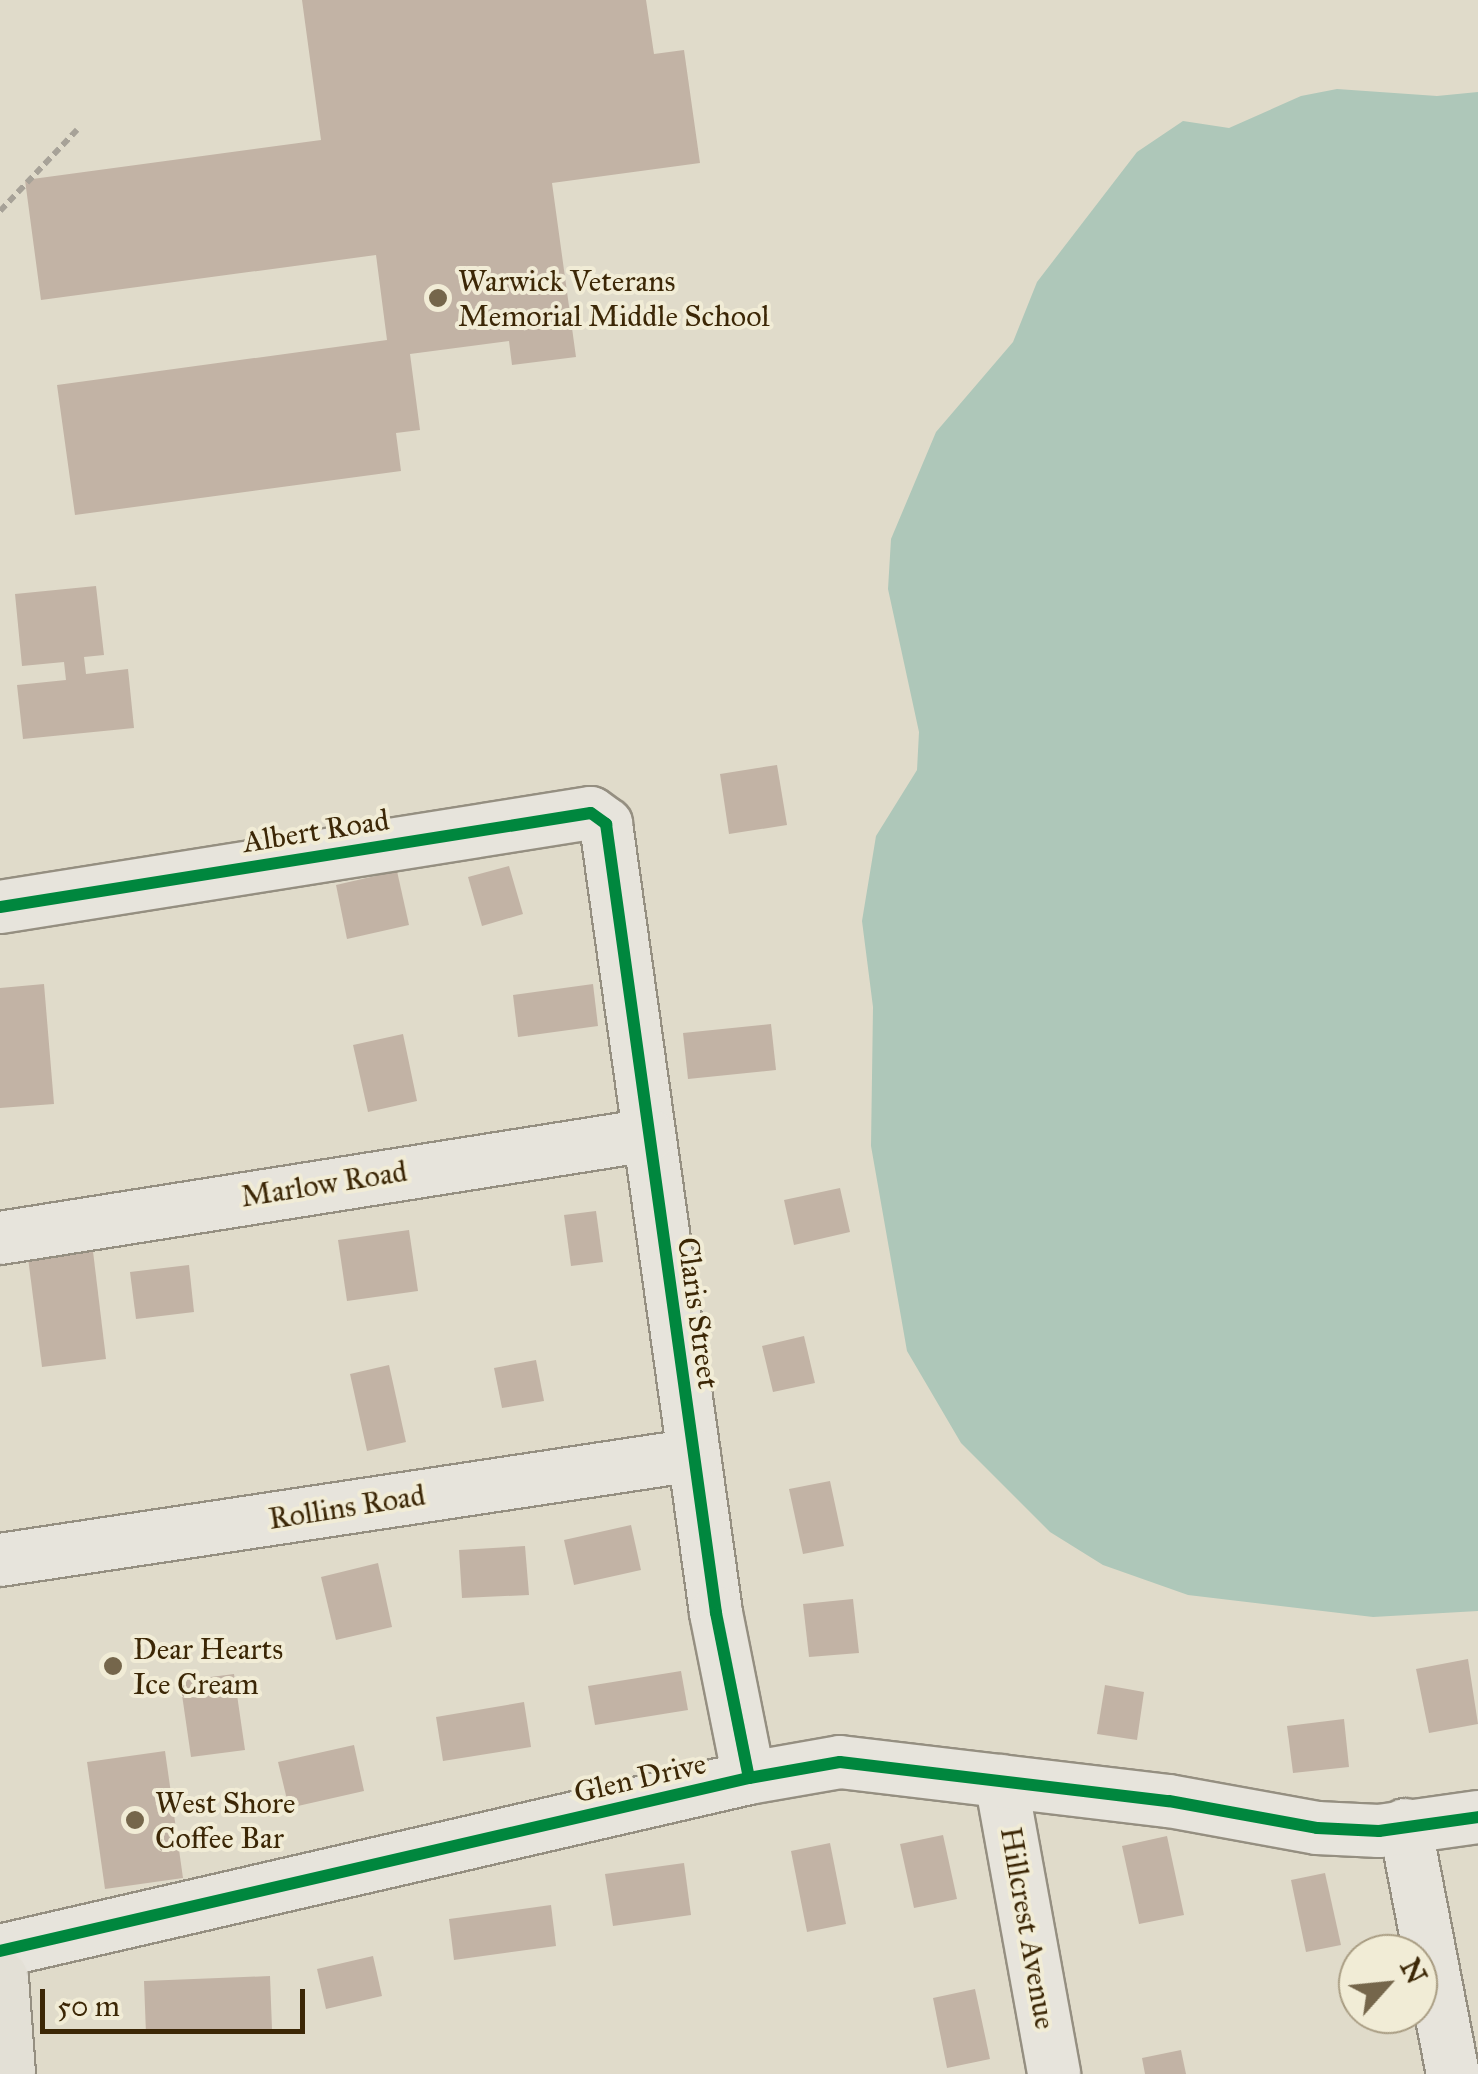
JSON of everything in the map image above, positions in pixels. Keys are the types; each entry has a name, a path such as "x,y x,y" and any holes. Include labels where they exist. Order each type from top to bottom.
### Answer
{"main road":[{"path":"0,1978 7,2074"}],"street":[{"name":"Albert Road","path":"0,908 591,812 606,824 614,854"},
{"name":"Claris Street","path":"614,854 716,1613 749,1778"},
{"name":"Marlow Road","path":"0,1238 649,1134"},
{"name":"Rollins Road","path":"0,1560 694,1455"},
{"name":"Glen Drive","path":"0,1952 749,1778 840,1762 1170,1802 1316,1828 1379,1831 1478,1816"},
{"name":"Hillcrest Avenue","path":"1001,1781 1054,2074"},
{"path":"1405,1825 1453,2074"}],"path":[{"path":"0,211 77,130"}],"shaded area":[{"path":"1337,89 1437,96 1478,92 1478,1611 1373,1617 1188,1595 1103,1565 1050,1532 961,1443 907,1351 871,1146 873,1007 862,921 876,836 917,770 919,732 888,589 891,539 936,432 1013,342 1037,282 1137,152 1183,121 1229,128 1301,96"}],"building":[{"path":"302,0 646,0 654,54 684,50 700,163 552,183 576,357 512,365 509,341 410,354 420,430 396,433 401,471 75,515 57,385 387,340 376,255 41,300 25,180 321,140"},
{"path":"96,586 104,655 84,657 86,674 128,669 134,728 23,739 17,685 66,680 64,662 22,666 15,594"},
{"path":"777,765 787,825 729,834 720,774"},
{"path":"509,866 523,914 482,926 468,877"},
{"path":"397,871 409,925 347,939 336,885"},
{"path":"44,984 54,1104 0,1108 0,988"},
{"path":"593,984 598,1026 518,1037 513,995"},
{"path":"771,1024 776,1070 688,1079 683,1033"},
{"path":"403,1034 417,1101 368,1112 353,1045"},
{"path":"840,1188 850,1232 794,1245 784,1200"},
{"path":"596,1211 603,1262 571,1266 564,1215"},
{"path":"409,1230 418,1291 347,1301 338,1240"},
{"path":"92,1243 106,1359 42,1367 27,1250"},
{"path":"189,1265 194,1312 136,1319 130,1272"},
{"path":"804,1336 815,1383 773,1392 762,1346"},
{"path":"536,1360 544,1401 502,1408 494,1368"},
{"path":"389,1365 406,1442 367,1451 350,1374"},
{"path":"830,1481 844,1546 803,1554 789,1489"},
{"path":"631,1525 641,1570 574,1585 564,1540"},
{"path":"525,1546 529,1595 462,1598 459,1550"},
{"path":"378,1563 392,1627 336,1640 321,1577"},
{"path":"853,1599 859,1653 809,1657 803,1604"},
{"path":"1468,1659 1478,1724 1429,1733 1416,1669"},
{"path":"681,1671 688,1710 595,1725 588,1686"},
{"path":"234,1674 245,1750 191,1757 180,1681"},
{"path":"1105,1685 1144,1692 1137,1740 1097,1734"},
{"path":"524,1702 531,1747 443,1761 436,1717"},
{"path":"1344,1719 1349,1767 1293,1773 1287,1726"},
{"path":"354,1745 364,1791 289,1808 278,1762"},
{"name":"West Shore Coffee Bar","path":"165,1751 183,1878 105,1889 87,1762"},
{"path":"943,1835 957,1899 914,1908 900,1844"},
{"path":"1167,1836 1184,1915 1139,1924 1122,1846"},
{"path":"830,1843 846,1924 807,1932 791,1851"},
{"path":"684,1863 691,1915 613,1926 605,1874"},
{"path":"1325,1873 1338,1946 1306,1952 1291,1880"},
{"path":"551,1905 556,1946 454,1960 449,1919"},
{"path":"373,1956 382,1996 326,2009 317,1969"},
{"path":"270,1976 272,2029 146,2034 144,1981"},
{"path":"975,1989 990,2059 947,2068 933,1998"},
{"path":"1181,2050 1186,2074 1145,2074 1142,2058"}],"cycle path":[{"path":"0,907 591,813 606,824 716,1613 749,1778"},
{"path":"0,1951 749,1778 840,1762 1169,1801 1317,1828 1379,1831 1478,1817"}],"place":[{"name":"Warwick Veterans Memorial Middle School","path":"438,298"},
{"name":"Dear Hearts Ice Cream","path":"113,1666"},
{"name":"West Shore Coffee Bar","path":"135,1820"}]}
